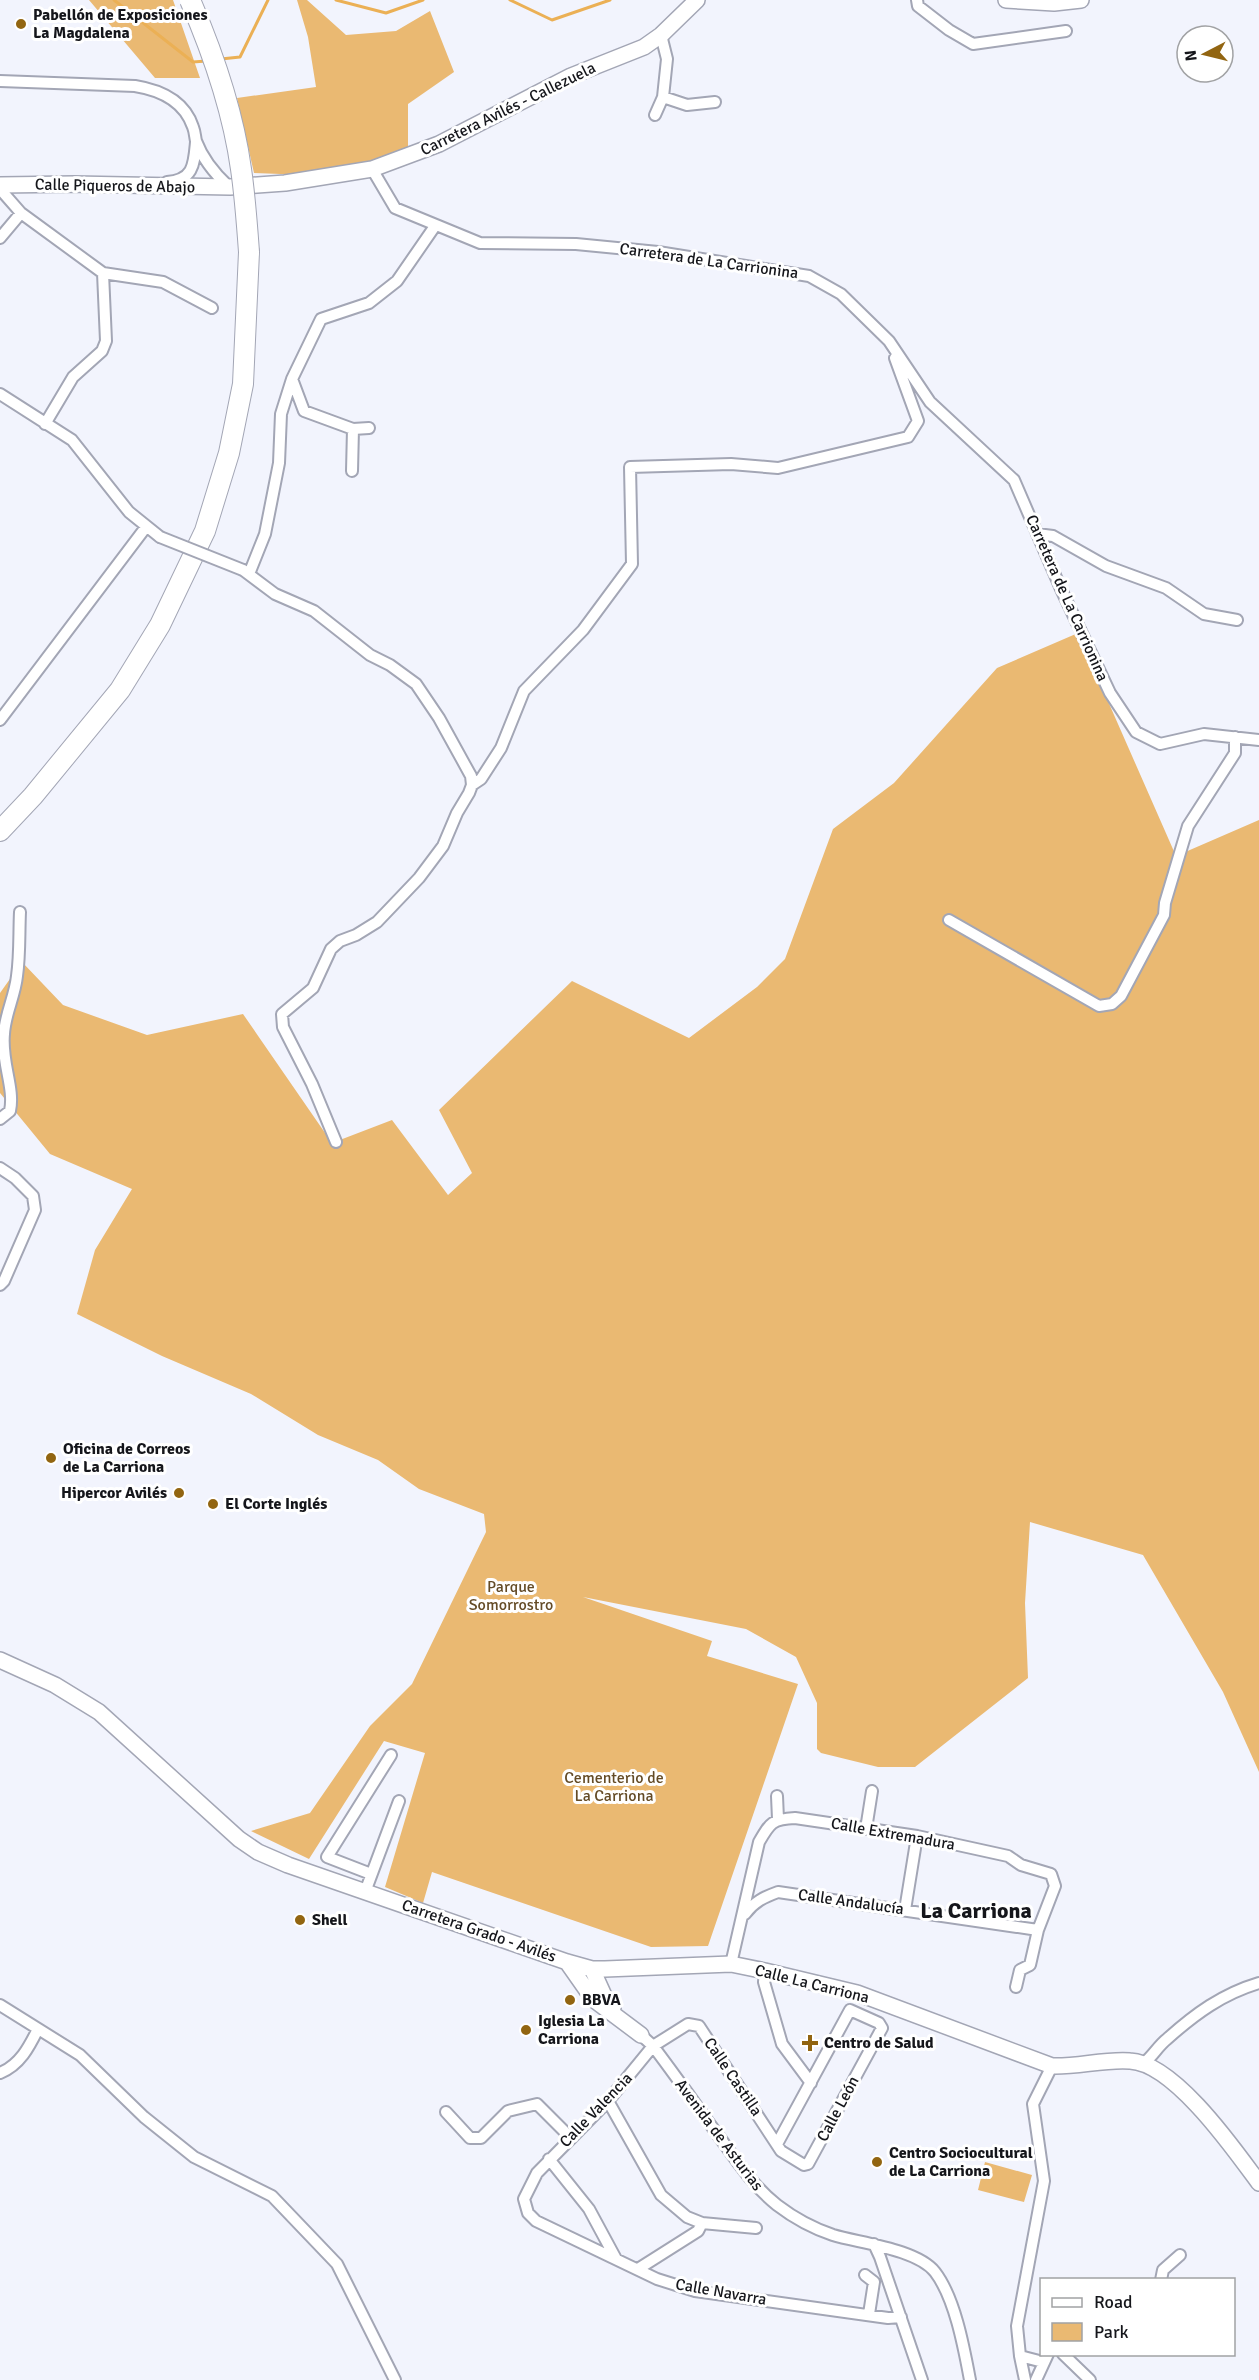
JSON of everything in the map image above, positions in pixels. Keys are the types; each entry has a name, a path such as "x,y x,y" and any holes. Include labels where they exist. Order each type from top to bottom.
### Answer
{"highway":[{"path":"0,831 33,796 120,690 160,625 205,531 229,453 243,384 249,252 241,168 231,117 190,0"}],"main road":[{"name":"Carretera Avilés - Callezuela","path":"230,187 285,183 372,168 439,144 540,90 644,46 661,34 697,0"},
{"path":"1006,0 1054,3 1081,0"},
{"name":"Calle Piqueros de Abajo","path":"0,187 134,184 230,187"},
{"name":"Carretera Grado - Avilés","path":"0,1660 55,1685 99,1712 215,1820 258,1852 288,1865 592,1969 731,1964"},
{"name":"Avenida de Asturias","path":"567,1962 593,1999 641,2035"},
{"name":"Calle La Carriona","path":"731,1964 857,1993 1052,2066 1069,2067 1130,2060 1144,2063 1169,2078 1221,2133 1259,2183"},
{"name":"Avenida de Asturias","path":"592,1969 606,2000 641,2035"}],"street":[{"path":"916,0 918,6 949,30 973,44 1066,31"},
{"path":"655,115 663,97 667,59 661,34"},
{"path":"0,81 135,86 153,89 167,95 185,111 193,126 196,141 194,166 185,177 174,181 134,184"},
{"path":"663,97 687,105 715,102"},
{"path":"196,141 213,171 230,187"},
{"name":"Carretera de La Carrionina","path":"372,168 395,208 480,243 576,244 658,252 809,276 841,294 889,341 930,402 1014,480 1110,693 1136,732 1160,744 1204,734 1259,740"},
{"path":"0,187 21,213 103,273 163,282 212,308"},
{"path":"0,238 21,213"},
{"path":"246,572 265,534 279,463 281,414 292,379 321,319 369,303 397,281 435,226"},
{"path":"45,424 74,377 102,351 106,341 103,273"},
{"path":"336,1142 312,1084 283,1027 282,1014 313,988 331,950 340,940 356,936 377,922 419,878 443,846 472,785 481,779 501,748 524,692 583,630 632,564 630,467 731,464 778,468 909,437 918,421 889,341"},
{"path":"292,379 304,411 353,429 369,428"},
{"path":"0,394 72,440 129,512 160,537 246,572 275,594 314,611 370,655 390,664 416,684 458,750 471,776 472,785"},
{"path":"352,471 353,429"},
{"path":"0,720 146,527"},
{"path":"1037,534 1053,536 1106,566 1166,588 1204,614 1238,620"},
{"path":"949,920 1100,1006 1112,1004 1121,996 1164,915 1165,903 1188,826 1235,753 1235,737"},
{"path":"0,1119 10,1111 12,1099 3,1057 9,1004 17,978 20,912"},
{"path":"0,1168 15,1178 33,1196 34,1210 4,1281 0,1285"},
{"path":"371,1874 327,1857 391,1755"},
{"path":"866,1828 872,1791"},
{"path":"731,1964 759,1842 768,1826 778,1819 777,1796"},
{"path":"364,1892 399,1801"},
{"name":"Calle Extremadura","path":"778,1819 795,1818 917,1836 1008,1856 1021,1865 1051,1874 1055,1886 1038,1930 1030,1965 1020,1970 1016,1987"},
{"path":"905,1910 917,1836"},
{"name":"Calle Andalucía","path":"742,1917 752,1905 778,1892 1038,1930"},
{"path":"765,1971 764,1982 782,2044 811,2083"},
{"path":"1144,2063 1152,2057 1164,2041 1211,2004 1227,1995 1259,1983"},
{"path":"777,2144 857,1993"},
{"path":"0,2005 80,2055 144,2117 194,2157 272,2196 337,2264 395,2380"},
{"name":"Calle León","path":"804,2165 808,2164 811,2159 882,2028 879,2023 850,2010"},
{"name":"Calle Castilla","path":"653,2046 688,2024 699,2026 781,2151 804,2165"},
{"path":"0,2073 7,2070 27,2051 38,2029"},
{"name":"Avenida de Asturias","path":"641,2035 653,2046 746,2175 762,2193 800,2222 833,2235 874,2244 916,2259 934,2271 953,2312 970,2380"},
{"name":"Calle Valencia","path":"537,2173 608,2100 653,2046"},
{"path":"1025,2380 1017,2326 1044,2181 1033,2104 1052,2066"},
{"path":"608,2100 661,2195 687,2217 702,2223 756,2228"},
{"path":"446,2112 470,2138 481,2138 508,2111 537,2104 570,2137"},
{"path":"549,2159 589,2209 616,2259"},
{"name":"Calle Navarra","path":"537,2173 524,2199 528,2213 536,2221 657,2280 695,2291 888,2318 902,2317"},
{"path":"638,2269 698,2231 702,2223"},
{"path":"874,2244 902,2317 922,2380"},
{"path":"1161,2278 1163,2270 1180,2255"},
{"path":"865,2275 874,2282 869,2314"},
{"path":"1020,2356 1046,2358 1036,2380"},
{"path":"1064,2356 1090,2380"}],"green space":[{"path":"89,0 173,0 200,78 155,78"},
{"path":"297,0 307,0 346,35 396,31 430,11 454,72 408,104 408,149 334,176 254,173 237,98 316,87 308,37"},
{"path":"1078,633 1176,856 1259,820 1259,1772 1223,1692 1143,1555 1030,1522 1025,1603 1028,1678 915,1767 878,1767 821,1753 817,1749 817,1703 796,1657 746,1629 583,1597 712,1641 707,1656 798,1684 708,1946 651,1947 432,1872 423,1903 385,1887 425,1753 384,1741 309,1859 251,1831 310,1813 370,1726 412,1684 486,1532 484,1514 419,1489 378,1460 318,1435 251,1394 162,1356 77,1314 95,1250 132,1189 50,1154 0,1093 0,993 22,962 63,1005 147,1035 243,1014 332,1143 392,1120 448,1195 472,1173 439,1110 572,981 689,1038 757,987 785,959 833,829 894,783 997,668"},
{"path":"985,2162 1032,2175 1024,2202 978,2190"}],"waterway":[{"path":"114,0 193,62 206,61"},
{"path":"221,59 240,57 268,0"},
{"path":"336,0 386,13 423,0"},
{"path":"510,0 552,20 610,0"}],"place":[{"name":"Pabellón de Exposiciones La Magdalena","path":"21,24"},
{"name":"Oficina de Correos de La Carriona","path":"51,1458"},
{"name":"Hipercor Avilés","path":"179,1493"},
{"name":"El Corte Inglés","path":"213,1504"},
{"name":"Shell","path":"300,1920"},
{"name":"BBVA","path":"570,2000"},
{"name":"Iglesia La Carriona","path":"526,2030"},
{"name":"Centro de Salud","path":"810,2043"},
{"name":"Centro Sociocultural de La Carriona","path":"877,2162"}],"district":[{"name":"La Carriona","path":"976,1910"}],"park label":[{"name":"Parque Somorrostro","path":"511,1596"},
{"name":"Cementerio de La Carriona","path":"614,1787"}]}
